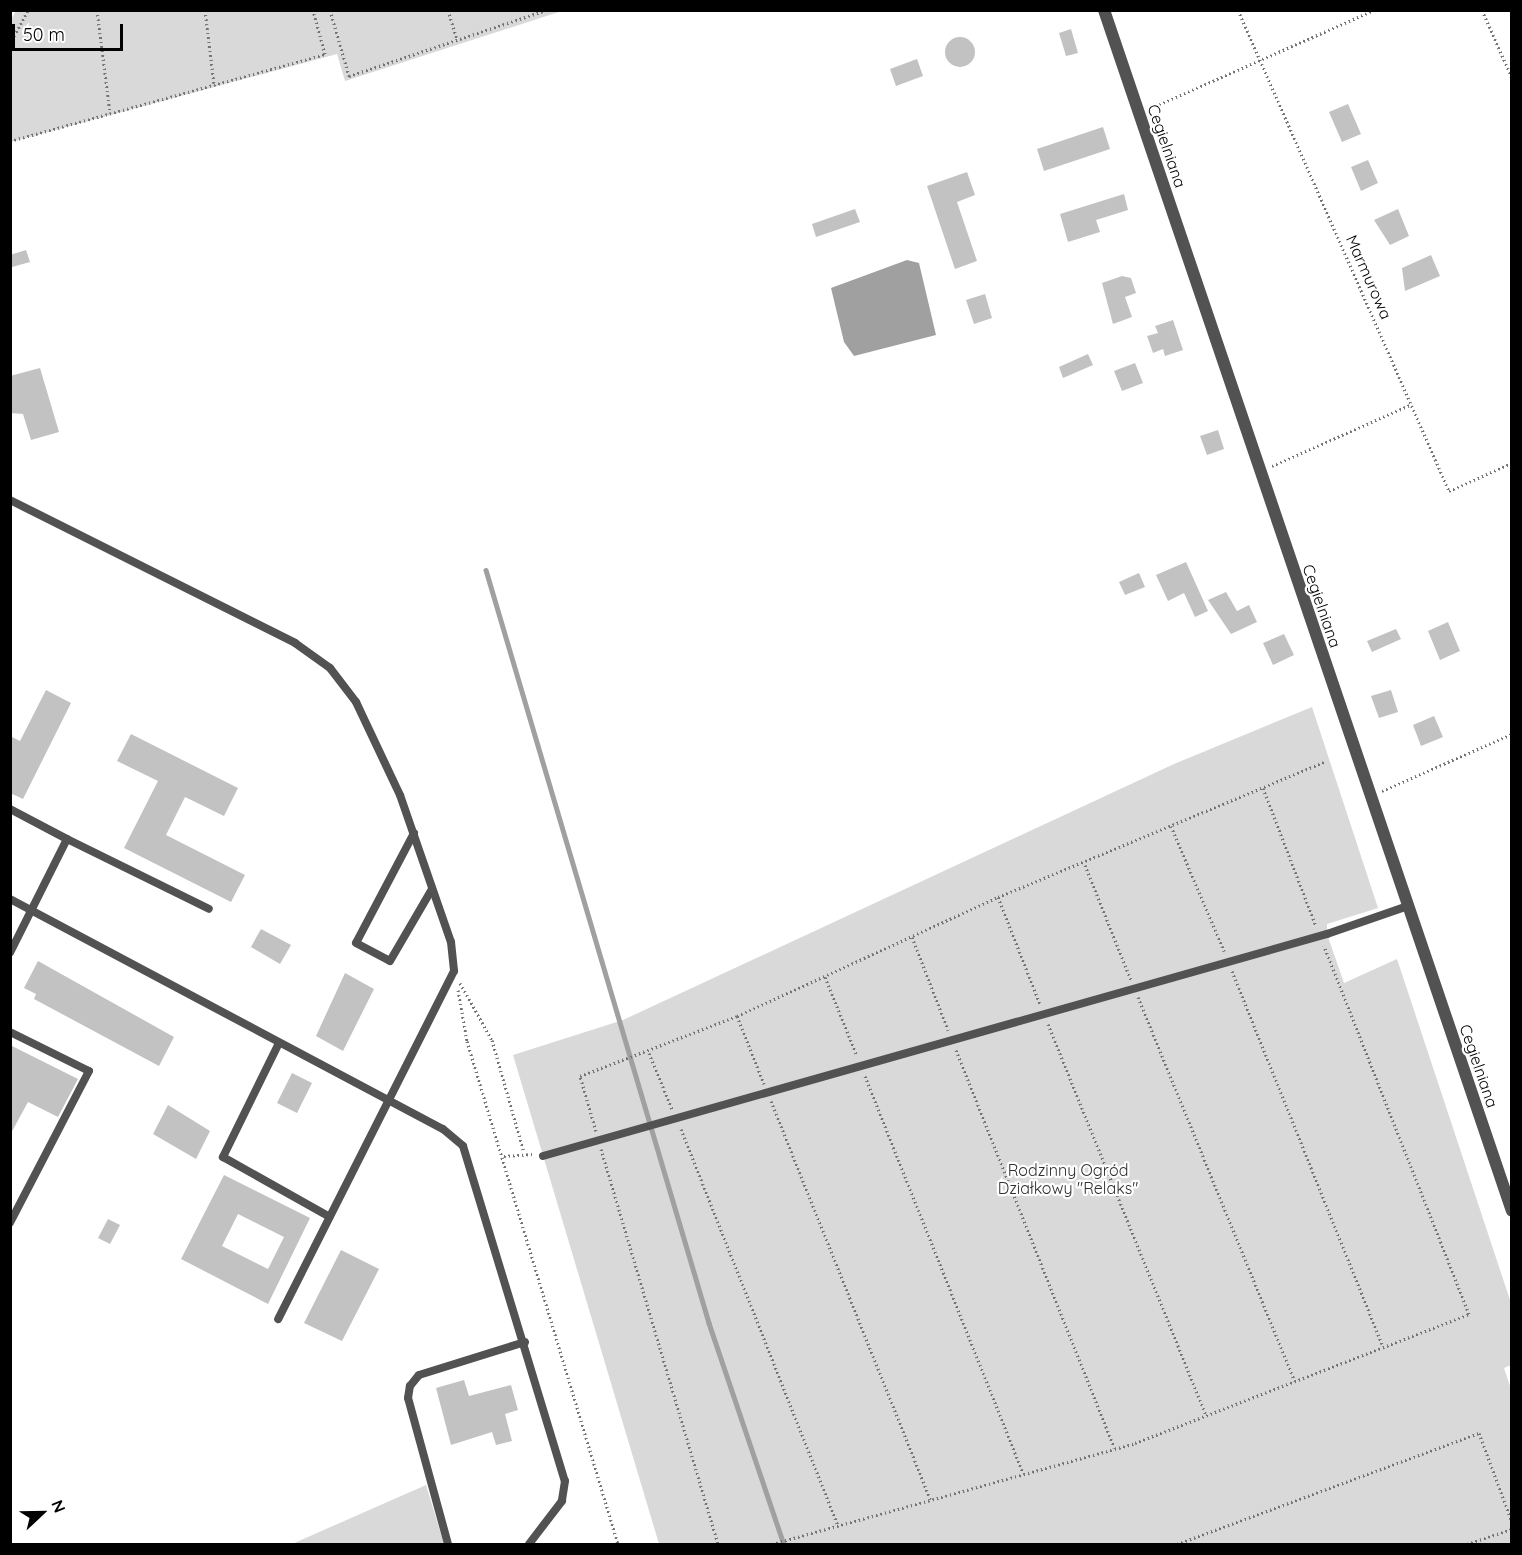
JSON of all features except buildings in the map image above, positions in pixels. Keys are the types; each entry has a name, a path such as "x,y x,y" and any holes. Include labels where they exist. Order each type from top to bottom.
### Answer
{"street":[{"name":"Cegielniana","path":"1104,10 1369,796 1512,1211"}],"lane":[{"path":"10,500 295,644 330,669 356,702 414,833 451,942 454,971 328,1216 278,1319"},
{"path":"10,809 67,840 209,909"},
{"path":"414,833 356,943 390,961 432,889"},
{"path":"10,953 67,840"},
{"path":"10,899 278,1045 452,1135 467,1153 565,1481 562,1501 529,1545"},
{"path":"543,1156 952,1041 1408,906"},
{"path":"10,1032 89,1071 10,1223"},
{"path":"278,1045 223,1157 328,1216"},
{"path":"448,1545 408,1398 410,1386 419,1375 525,1342"}],"path":[{"path":"10,44 28,10"},
{"path":"97,10 110,113"},
{"path":"205,10 214,84"},
{"path":"10,141 325,54 313,10"},
{"path":"330,10 349,76 546,10"},
{"path":"448,10 457,40"},
{"name":"Marmurowa","path":"1238,10 1449,491 1512,463"},
{"path":"1139,114 1374,10"},
{"path":"1482,10 1512,78"},
{"path":"1260,472 1412,404"},
{"path":"1369,796 1512,734"},
{"path":"772,1545 930,1498 1114,1449 1206,1416 1382,1344 1469,1314 1263,788 1324,762"},
{"path":"1171,826 1382,1344"},
{"path":"1085,865 1294,1381"},
{"path":"998,897 1206,1416"},
{"path":"912,937 1114,1449"},
{"path":"454,971 492,1040 524,1152"},
{"path":"454,971 467,1041 618,1545"},
{"path":"825,977 1023,1472"},
{"path":"737,1016 930,1498"},
{"path":"649,1053 838,1526"},
{"path":"503,1156 524,1152 543,1156"},
{"path":"1177,1545 1479,1432 1512,1522"},
{"path":"1467,1545 1512,1529"}],"green space":[{"path":"16,11 562,11 345,81 337,54 11,142 10,21"},
{"name":"Rodzinny Ogród Działkowy \"Relaks\"","path":"1312,707 1378,908 1327,924 1327,934 1344,983 1397,959 1511,1303 1511,1365 1504,1368 1512,1392 1511,1544 659,1544 513,1055 623,1020 1174,764"},
{"path":"426,1485 444,1544 292,1544"}],"shaded area":[{"path":"907,260 919,263 936,335 854,356 844,342 831,288"}],"waterway":[{"path":"486,570 709,1323 784,1544"}]}
